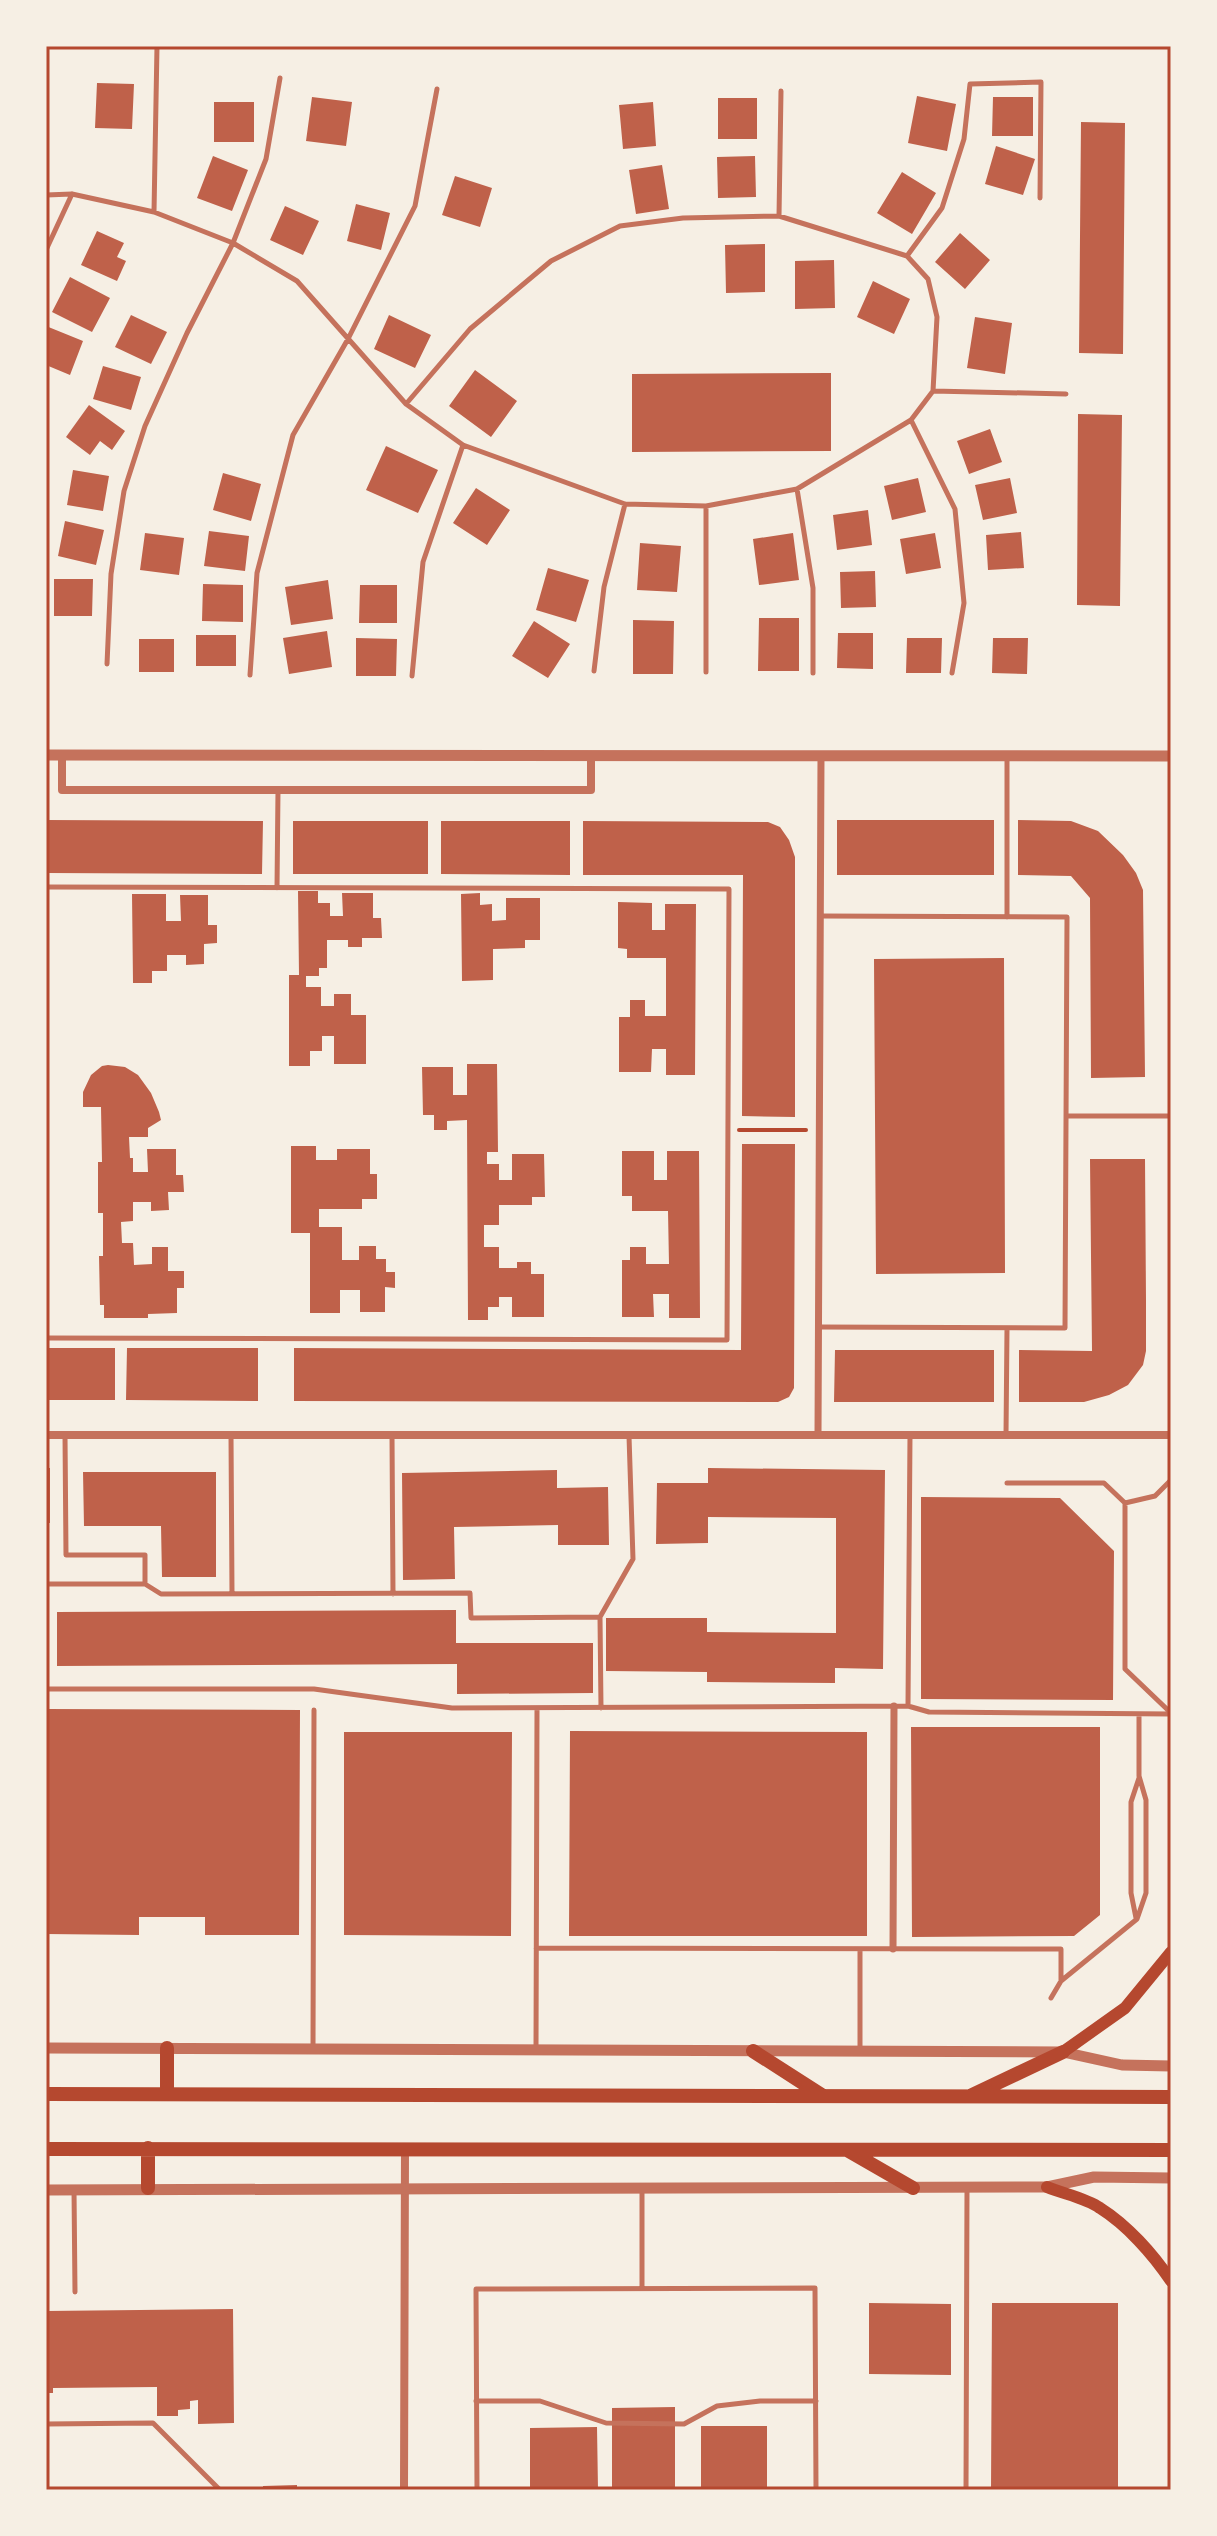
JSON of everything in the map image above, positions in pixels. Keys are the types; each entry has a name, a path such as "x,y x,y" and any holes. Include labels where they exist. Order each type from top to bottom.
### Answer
{"main road":[{"path":"968,2097 1063,2052 1125,2008 1171,1952"},
{"path":"167,2048 167,2094"},
{"path":"753,2051 823,2096"},
{"path":"46,2094 1171,2097"},
{"path":"148,2148 148,2188"},
{"path":"46,2149 1171,2150"},
{"path":"846,2150 913,2188"},
{"path":"1047,2187 1099,2206 1124,2227 1162,2267 1171,2281"}],"street":[{"path":"46,755 1171,756"},
{"path":"62,755 62,790 591,790 591,756"},
{"path":"818,1435 821,756"},
{"path":"46,1435 1171,1435"},
{"path":"893,1949 894,1706"},
{"path":"46,2048 1063,2052 1122,2065 1171,2066"},
{"path":"404,2490 405,2149"},
{"path":"46,2190 967,2188 1047,2187 1094,2177 1171,2178"}],"lane":[{"path":"154,212 157,46"},
{"path":"107,664 111,574 124,491 145,426 187,333 233,243 266,159 280,78"},
{"path":"907,256 942,208 964,139 970,84 1041,82 1040,198"},
{"path":"250,675 257,573 293,435 348,339 415,206 437,89"},
{"path":"779,216 781,91"},
{"path":"46,250 72,194"},
{"path":"46,195 72,194 154,212 233,243 297,281 406,404 463,445 625,504 706,506 797,489 911,420 933,391 937,317 928,279 907,256 779,216 683,218 620,226 551,261 470,329 406,404"},
{"path":"933,391 1066,394"},
{"path":"911,420 955,509 964,603 952,673"},
{"path":"412,676 423,562 463,445"},
{"path":"797,489 813,588 813,673"},
{"path":"594,671 604,587 625,504"},
{"path":"706,506 706,672"},
{"path":"1007,756 1007,917"},
{"path":"277,888 278,790"},
{"path":"46,887 729,889 727,1340 46,1338"},
{"path":"819,1327 1065,1328 1067,917 820,916"},
{"path":"1066,1116 1171,1116"},
{"path":"1006,1435 1007,1328"},
{"path":"908,1706 910,1434"},
{"path":"65,1435 66,1555 145,1555 145,1584"},
{"path":"231,1435 232,1594"},
{"path":"392,1435 393,1594"},
{"path":"601,1708 600,1617 633,1559 629,1435"},
{"path":"1125,1503 1155,1496 1171,1480"},
{"path":"1007,1483 1104,1483 1125,1503 1125,1669 1171,1713"},
{"path":"46,1584 145,1584 161,1594 470,1593 471,1618 600,1617"},
{"path":"46,1689 314,1689 452,1708 908,1706 929,1712 1171,1713"},
{"path":"536,2050 537,1708"},
{"path":"313,2050 314,1710"},
{"path":"1051,1998 1061,1981 1137,1919 1146,1893 1146,1800 1139,1776 1139,1714"},
{"path":"1137,1919 1131,1893 1131,1802 1139,1776"},
{"path":"536,1948 1061,1949 1061,1981"},
{"path":"860,1949 860,2051"},
{"path":"966,2490 967,2188"},
{"path":"74,2189 75,2292"},
{"path":"642,2189 642,2288"},
{"path":"477,2490 476,2289 642,2288 815,2288 816,2490"},
{"path":"476,2401 540,2401 606,2423 684,2424 717,2406 760,2401 816,2401"},
{"path":"46,2424 153,2423 220,2490"}],"path":[{"path":"728,1130 819,1130"}],"building":[{"path":"97,83 134,84 132,129 95,128"},
{"path":"917,96 956,104 947,151 908,143"},
{"path":"312,97 352,102 346,146 306,141"},
{"path":"993,97 1033,97 1033,136 992,136"},
{"path":"718,98 757,98 757,139 718,139"},
{"path":"214,102 254,102 254,142 214,142"},
{"path":"653,102 656,146 623,149 619,105"},
{"path":"1081,122 1125,123 1123,354 1079,353"},
{"path":"996,146 1035,159 1023,195 985,184"},
{"path":"213,156 248,170 232,211 197,198"},
{"path":"755,156 756,197 718,198 717,157"},
{"path":"662,165 669,209 636,214 629,170"},
{"path":"902,172 936,193 912,234 877,213"},
{"path":"455,176 492,188 480,227 442,215"},
{"path":"356,204 390,213 381,250 347,241"},
{"path":"285,206 319,221 303,255 270,240"},
{"path":"97,231 124,243 117,257 126,261 117,281 81,265"},
{"path":"960,233 990,260 965,289 935,262"},
{"path":"765,244 765,292 726,293 725,245"},
{"path":"834,260 835,308 795,309 795,261"},
{"path":"70,277 110,298 92,332 52,312"},
{"path":"873,281 910,299 894,334 857,317"},
{"path":"131,315 167,332 151,364 115,347"},
{"path":"389,315 431,335 415,368 374,349"},
{"path":"975,317 1012,323 1005,374 967,368"},
{"path":"46,326 83,341 70,375 46,365"},
{"path":"103,366 141,377 131,410 93,399"},
{"path":"475,370 517,401 491,437 449,406"},
{"path":"831,373 831,451 632,452 632,374"},
{"path":"89,405 125,431 112,450 100,441 90,455 66,437"},
{"path":"1078,414 1122,415 1120,606 1077,605"},
{"path":"990,429 1002,462 969,474 957,441"},
{"path":"386,446 438,470 418,513 366,490"},
{"path":"73,470 109,476 103,511 67,505"},
{"path":"223,473 261,484 251,521 213,510"},
{"path":"918,478 926,512 892,520 884,486"},
{"path":"1010,478 1017,513 983,520 975,485"},
{"path":"476,488 510,510 487,545 453,523"},
{"path":"868,510 872,545 837,550 833,515"},
{"path":"65,521 104,530 96,565 58,556"},
{"path":"209,531 249,536 245,571 204,566"},
{"path":"1021,532 1024,568 988,570 986,535"},
{"path":"145,533 184,538 179,575 140,570"},
{"path":"793,533 799,580 759,585 753,539"},
{"path":"935,533 941,568 906,574 900,539"},
{"path":"640,543 681,546 677,592 637,590"},
{"path":"548,568 589,580 576,622 536,610"},
{"path":"875,571 876,607 841,608 840,572"},
{"path":"54,579 93,579 92,616 54,616"},
{"path":"328,580 333,619 291,625 285,587"},
{"path":"203,584 243,585 243,622 202,621"},
{"path":"360,585 397,585 397,623 359,623"},
{"path":"759,618 799,618 799,671 758,671"},
{"path":"633,620 674,621 673,674 633,674"},
{"path":"534,621 570,644 548,678 512,656"},
{"path":"327,631 332,667 289,674 283,638"},
{"path":"838,633 873,633 873,669 837,668"},
{"path":"196,635 236,635 236,666 196,666"},
{"path":"356,638 397,639 396,676 356,676"},
{"path":"907,638 942,638 941,673 906,673"},
{"path":"993,638 1028,638 1027,674 992,673"},
{"path":"139,639 174,639 174,672 139,672"},
{"path":"46,820 263,821 262,874 46,873"},
{"path":"837,820 994,820 994,875 837,875"},
{"path":"1018,820 1071,821 1098,831 1123,855 1136,873 1143,890 1145,1077 1091,1078 1090,898 1071,876 1018,875"},
{"path":"293,821 428,821 428,874 293,874"},
{"path":"441,821 570,821 570,875 441,874"},
{"path":"583,821 768,822 780,827 795,857 795,1117 742,1116 743,875 583,875"},
{"path":"298,891 318,891 318,903 330,903 330,916 343,916 342,893 373,893 373,918 381,918 382,938 362,938 362,947 348,947 348,940 327,940 327,968 319,968 319,976 306,976 306,987 321,987 321,1006 334,1006 334,994 351,994 351,1015 366,1015 366,1064 334,1064 334,1036 322,1036 322,1051 310,1051 310,1066 289,1066 289,975 299,975"},
{"path":"480,893 480,905 492,904 492,921 506,920 506,898 540,898 540,940 525,940 525,948 493,949 493,980 462,981 461,894"},
{"path":"132,894 166,894 166,921 181,921 180,895 208,895 208,925 217,925 217,943 204,944 204,964 186,965 186,955 167,955 167,971 152,971 152,983 133,983"},
{"path":"618,902 652,903 652,930 665,930 665,904 696,904 695,1075 666,1075 666,1049 652,1049 651,1072 619,1072 619,1017 630,1017 630,1000 645,1000 645,1016 666,1016 666,958 627,958 627,949 618,948"},
{"path":"1004,958 1005,1273 876,1274 874,959"},
{"path":"467,1064 497,1064 498,1152 487,1152 487,1164 499,1164 499,1180 512,1180 512,1154 544,1154 545,1197 532,1197 532,1205 499,1205 499,1225 484,1225 484,1247 499,1247 499,1268 517,1268 517,1262 531,1262 531,1274 544,1274 544,1317 512,1317 512,1297 499,1297 499,1307 488,1307 488,1320 468,1320 467,1120 447,1121 447,1130 434,1130 434,1115 423,1115 422,1067 453,1067 453,1095 467,1095"},
{"path":"108,1065 125,1067 138,1075 151,1093 161,1120 148,1128 148,1137 129,1137 133,1172 148,1172 147,1149 176,1149 176,1175 183,1175 184,1192 168,1192 169,1210 151,1211 151,1202 133,1202 133,1221 121,1222 122,1243 133,1243 134,1265 152,1264 152,1247 168,1247 168,1271 184,1271 184,1288 177,1288 177,1313 148,1314 148,1318 104,1318 104,1305 100,1305 99,1256 103,1256 103,1213 98,1213 98,1162 102,1162 101,1107 83,1107 83,1092 91,1075"},
{"path":"742,1144 795,1144 794,1388 789,1397 778,1402 294,1401 294,1348 741,1350"},
{"path":"291,1146 316,1146 316,1160 337,1160 337,1149 370,1149 370,1174 377,1174 377,1199 362,1199 362,1209 319,1209 319,1227 342,1227 342,1260 359,1260 359,1246 376,1246 376,1259 386,1259 386,1272 395,1272 395,1288 385,1287 385,1312 360,1312 360,1290 340,1290 340,1313 310,1313 310,1233 291,1233"},
{"path":"622,1151 654,1151 654,1180 667,1180 667,1151 699,1151 700,1318 669,1318 669,1294 653,1294 654,1317 622,1317 622,1260 630,1260 630,1247 646,1247 646,1264 669,1264 668,1211 632,1211 632,1196 622,1196"},
{"path":"1090,1159 1145,1159 1146,1351 1143,1365 1128,1385 1109,1395 1084,1402 1019,1402 1019,1350 1092,1351"},
{"path":"46,1348 115,1348 115,1400 46,1400"},
{"path":"127,1348 258,1348 258,1401 126,1400"},
{"path":"835,1350 994,1350 994,1402 834,1402"},
{"path":"46,1468 50,1468 50,1523 46,1523"},
{"path":"708,1468 885,1470 883,1669 835,1668 835,1683 707,1682 707,1672 606,1671 606,1618 707,1618 707,1632 836,1633 836,1518 708,1517 708,1543 656,1544 657,1483 708,1483"},
{"path":"557,1470 557,1488 608,1487 609,1545 558,1545 558,1525 454,1527 455,1579 403,1580 402,1473"},
{"path":"83,1472 216,1472 216,1577 162,1577 161,1526 84,1526"},
{"path":"921,1497 1060,1498 1114,1551 1113,1700 921,1699"},
{"path":"456,1610 456,1643 593,1643 593,1693 457,1694 457,1664 57,1666 57,1612"},
{"path":"46,1709 300,1710 299,1935 205,1935 205,1917 139,1917 139,1935 46,1934"},
{"path":"911,1727 1100,1727 1100,1915 1074,1936 912,1937"},
{"path":"570,1731 867,1732 867,1936 569,1936"},
{"path":"344,1732 512,1732 511,1936 344,1935"},
{"path":"869,2303 951,2304 951,2375 869,2374"},
{"path":"992,2303 1118,2303 1118,2490 991,2490"},
{"path":"233,2309 234,2423 198,2424 198,2400 190,2401 190,2409 178,2410 178,2416 157,2416 157,2387 53,2388 53,2393 46,2393 46,2311"},
{"path":"675,2407 675,2490 612,2490 612,2408"},
{"path":"701,2426 767,2426 767,2490 701,2490"},
{"path":"597,2427 598,2490 530,2490 530,2428"},
{"path":"297,2485 297,2490 263,2490 263,2486"}]}
